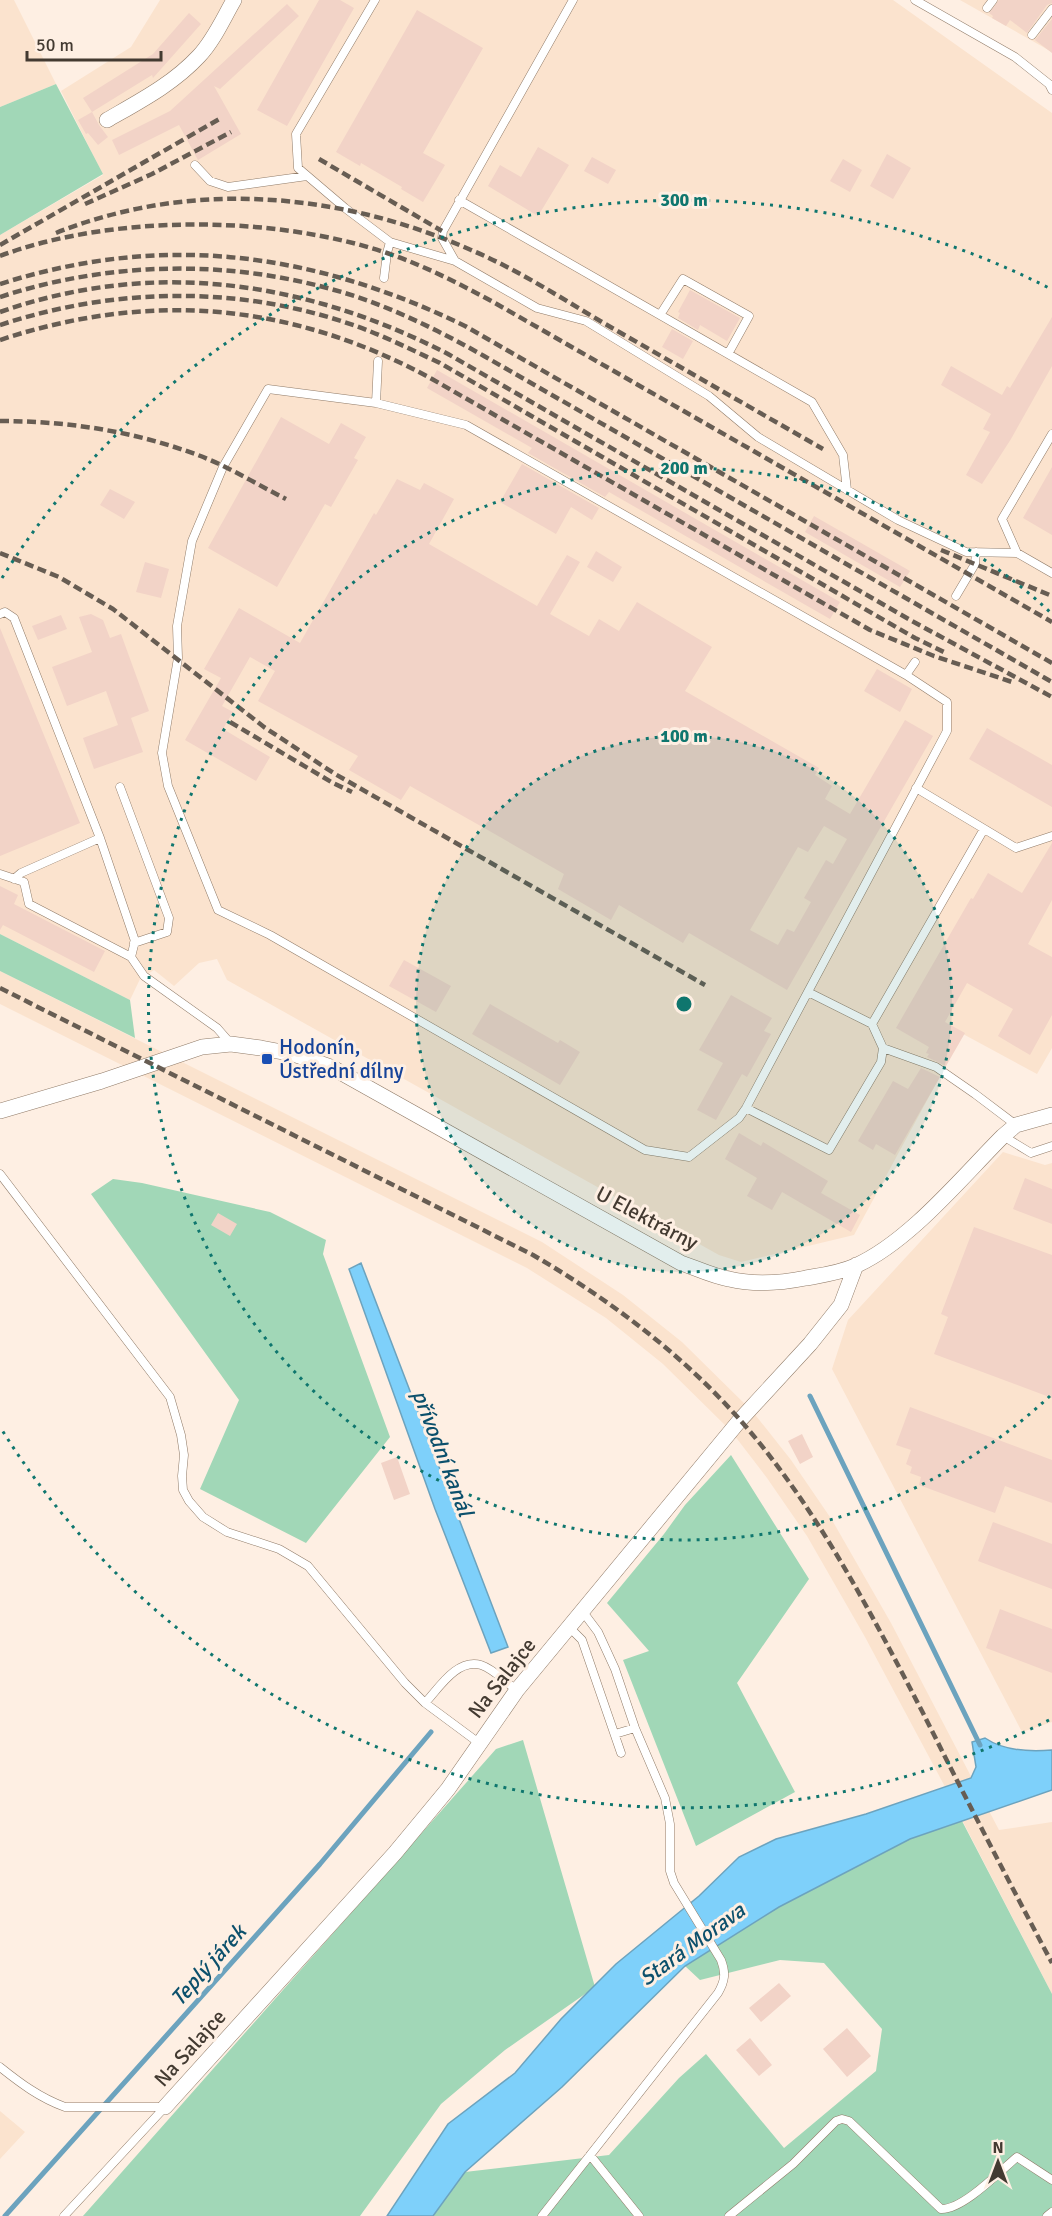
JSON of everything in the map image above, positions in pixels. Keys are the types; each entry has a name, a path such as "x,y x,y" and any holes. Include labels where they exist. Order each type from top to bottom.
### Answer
{"street":[{"path":"107,120 164,87 200,55 219,30 234,0"},
{"name":"U Elektrárny","path":"0,1111 102,1081 202,1047 231,1044 293,1054 331,1067 681,1263 728,1279 760,1283 787,1281 837,1272 883,1251 908,1232 1016,1125 1052,1115"},
{"name":"Na Salajce","path":"165,2107 395,1853 448,1789 517,1690 740,1420 810,1344 842,1305 856,1265"}],"lane":[{"path":"375,0 296,134 298,168 307,176 390,242 455,261 537,308 586,321 709,396 758,437 898,520 966,552 1017,553 1052,573"},
{"path":"455,261 442,238 443,231 573,0"},
{"path":"915,0 1015,57 1049,84 1052,90"},
{"path":"987,8 993,0"},
{"path":"1032,35 1052,9"},
{"path":"195,165 210,181 228,187 307,176"},
{"path":"459,200 813,402 843,455 847,490"},
{"path":"384,278 390,242"},
{"path":"660,315 683,279 749,316 728,354"},
{"path":"376,403 378,361"},
{"path":"267,388 376,403 466,425 906,675 946,702 946,731 746,1108 739,1118 689,1157 645,1150 270,934 219,910 168,786 162,753 178,658 177,626 192,541 223,467 267,388"},
{"path":"1017,553 1002,519 1052,434"},
{"path":"956,596 975,564 976,552"},
{"path":"0,614 4,612 14,618 100,838 134,943 131,957"},
{"path":"906,675 915,662"},
{"path":"120,787 169,918 166,933 134,943"},
{"path":"916,788 1016,848 1052,836"},
{"path":"872,1024 984,829"},
{"path":"14,879 21,873 100,838"},
{"path":"0,874 24,882 29,904 131,957 144,976 217,1028 231,1044"},
{"path":"746,1108 829,1150 881,1062 883,1048 872,1024 808,992"},
{"path":"883,1048 936,1067 1016,1125"},
{"path":"1003,1136 1031,1153 1052,1146"},
{"path":"0,1174 170,1397 181,1435 184,1455 183,1490 189,1502 203,1517 227,1532 279,1549 308,1566 405,1683 425,1703 479,1743"},
{"path":"542,2216 718,1993 723,1984 725,1972 721,1960 674,1883 670,1871 670,1824 665,1798 635,1728 615,1669 598,1632 583,1612"},
{"path":"570,1628 582,1640 621,1753"},
{"path":"425,1703 452,1673 467,1664 482,1665 517,1690"},
{"path":"615,1734 635,1728"},
{"path":"0,2067 50,2102 65,2106 165,2107"},
{"path":"64,2216 165,2107"},
{"path":"729,2216 793,2164 836,2121 842,2119 849,2121 941,2209 949,2209 964,2200 1017,2157 1052,2180"},
{"path":"590,2155 639,2216"},
{"path":"1047,2216 1052,2212"}],"shaded area":[{"path":"0,0 14,0 56,84 0,107"},
{"path":"160,0 893,0 1052,113 1052,1048 1037,1074 963,1034 854,1235 741,1262 719,1255 227,980 217,959 199,963 174,986 154,970 140,979 130,1000 0,934 0,235 103,175 61,91 131,47"},
{"path":"960,0 1052,0 1052,52"},
{"path":"0,971 542,1242 623,1295 682,1342 753,1412 791,1460 832,1520 891,1623 999,1830 1052,1822 1052,1994 865,1637 807,1536 731,1431 663,1364 606,1318 527,1268 0,1004"},
{"path":"1003,1152 1045,1165 1052,1163 1052,1722 1022,1732 832,1369 848,1320"},
{"path":"0,2111 25,2132 0,2159"}],"green space":[{"path":"56,84 103,174 0,235 0,107"},
{"path":"0,934 130,1000 135,1038 0,971"},
{"path":"113,1179 142,1183 270,1212 326,1240 323,1254 390,1437 306,1543 200,1489 239,1400 91,1194"},
{"path":"731,1455 809,1579 737,1683 795,1792 696,1846 623,1660 649,1651 607,1603 685,1505"},
{"path":"523,1740 595,1987 505,2050 441,2104 360,2216 83,2216 496,1749"},
{"path":"962,1821 1052,1994 1052,2216 433,2216 465,2172 609,2155 679,2078 706,2054 784,2148 876,2071 882,2029 824,1963 780,1960 700,1980 685,1966 779,1907 910,1839"}],"water":[{"path":"361,1263 508,1647 491,1653 435,1509 349,1269"},
{"name":"Stará Morava","path":"985,1738 1000,1746 1017,1750 1052,1750 1052,1790 910,1839 779,1907 685,1966 562,2087 465,2172 433,2216 387,2216 448,2124 515,2073 561,2019 616,1964 699,1896 739,1857 776,1839 866,1814 971,1778 976,1767 972,1742"}],"building":[{"path":"319,0 340,0 354,8 287,126 257,110"},
{"path":"999,0 1052,0 1052,3 1047,5 1027,33 1010,20 1006,26 992,18 993,16 989,13"},
{"path":"287,4 299,16 220,89 214,86 241,134 198,160 179,125 119,155 112,140 170,111"},
{"path":"417,10 483,48 423,153 445,165 423,202 361,163 360,166 336,152"},
{"path":"189,13 201,24 153,78 152,75 92,112 83,98 153,54"},
{"path":"1052,19 1052,53 1035,40"},
{"path":"92,112 108,137 98,145 88,133 86,134 78,120"},
{"path":"538,147 569,165 538,216 488,186 500,165 521,177"},
{"path":"887,154 911,168 893,199 870,186"},
{"path":"592,157 616,170 608,184 584,171"},
{"path":"843,159 862,170 850,192 830,181"},
{"path":"690,290 740,318 727,341 700,325 698,330 678,318 680,313 678,312"},
{"path":"1052,317 1052,366 1011,439 982,484 966,475 990,432 983,429 991,414 941,385 951,366 1002,395 1007,386 1010,388"},
{"path":"672,329 693,341 683,359 662,347"},
{"path":"437,370 840,602 830,619 609,492 605,497 528,453 532,448 427,388"},
{"path":"281,417 329,444 341,423 366,437 354,458 358,460 331,507 325,504 277,587 208,548"},
{"path":"522,464 599,508 592,520 571,507 556,534 500,502"},
{"path":"1052,467 1052,535 1023,518"},
{"path":"397,479 420,490 424,483 454,499 429,544 537,606 567,555 580,562 550,614 589,636 599,619 619,631 637,602 712,647 685,691 819,768 815,775 832,786 825,799 850,814 905,720 933,736 787,990 689,933 683,943 619,905 611,920 558,889 564,874 500,837 410,786 401,800 349,770 358,756 258,701 275,671 250,657 222,706 233,712 223,729 270,757 256,781 185,740 221,678 204,669 239,608 300,643 374,513 376,515","holes":["824,826 847,839 833,864 826,860 804,898 811,902 794,932 787,929 778,945 750,930 798,847 808,852"]},
{"path":"110,489 135,502 124,519 100,505"},
{"path":"814,516 910,571 900,587 805,532"},
{"path":"596,551 622,567 613,582 587,567"},
{"path":"145,562 169,569 161,598 136,592"},
{"path":"91,614 103,620 110,638 121,634 149,711 131,718 143,752 94,769 83,738 118,725 106,691 67,706 52,667 92,652 79,617"},
{"path":"61,615 67,629 38,640 32,626"},
{"path":"0,628 80,823 0,856"},
{"path":"877,669 912,689 900,712 864,691"},
{"path":"987,728 1052,765 1052,807 969,759"},
{"path":"1052,843 1052,900 1028,944 1052,957 1052,1015 1030,1055 998,1036 1013,1009 967,983 945,1022 965,1033 946,1066 927,1057 929,1047 896,1028 971,898 973,899 988,873 1022,893"},
{"path":"0,886 18,895 14,904 105,951 94,972 3,925 0,930"},
{"path":"404,960 451,986 436,1012 389,986"},
{"path":"731,995 772,1018 764,1031 771,1034 747,1077 742,1074 716,1120 697,1110 723,1063 699,1050"},
{"path":"490,1004 558,1043 560,1040 580,1052 560,1085 472,1034"},
{"path":"921,1068 940,1077 895,1155 876,1144 873,1150 858,1141 893,1081 908,1089"},
{"path":"739,1133 761,1146 763,1142 828,1181 821,1193 860,1215 851,1232 782,1192 772,1210 747,1196 757,1178 725,1159"},
{"path":"1025,1178 1052,1189 1052,1224 1013,1209"},
{"path":"218,1213 237,1224 230,1236 211,1225"},
{"path":"974,1227 1052,1255 1052,1398 934,1354 948,1317 941,1314"},
{"path":"910,1407 1052,1460 1052,1503 1005,1486 995,1513 919,1485 921,1477 910,1473 912,1467 906,1464 911,1450 896,1445"},
{"path":"802,1434 813,1457 800,1464 788,1441"},
{"path":"397,1457 410,1494 394,1500 381,1463"},
{"path":"993,1522 1052,1544 1052,1589 978,1561"},
{"path":"1000,1609 1052,1629 1052,1673 986,1648"},
{"path":"779,1983 791,1996 761,2022 749,2008"},
{"path":"847,2028 871,2056 847,2077 823,2049"},
{"path":"750,2038 772,2065 759,2076 736,2050"}],"waterway":[{"path":"810,1396 980,1745"},
{"name":"Teplý járek","path":"5,2216 320,1864 431,1732"}],"railway":[{"path":"0,245 221,118"},
{"path":"85,204 152,174 231,132"},
{"path":"319,159 442,231"},
{"path":"56,233 107,216 159,205 212,199 265,200 318,205 370,215 421,230 508,267 823,449"},
{"path":"0,256 44,242 92,232 193,224 244,226 295,232 343,240 387,253 442,276 495,303 1052,622"},
{"path":"0,284 61,268 120,258 179,255 237,258 294,266 351,281 408,301 465,326 1052,663"},
{"path":"0,297 45,284 91,275 138,270 185,269 232,271 278,277 324,287 369,301 413,319 470,348 1052,682"},
{"path":"0,312 58,295 115,286 172,282 228,285 284,294 340,309 394,329 448,354 912,621 1052,697"},
{"path":"0,325 44,312 88,303 178,296 268,303 356,326 440,363 915,638 946,653"},
{"path":"0,340 56,324 112,314 166,310 220,312 274,320 327,334 380,353 432,379 870,630 934,656 1012,682"},
{"path":"0,421 75,425 147,439 207,458 286,499"},
{"path":"941,550 1052,596"},
{"path":"0,553 59,577 113,609 264,727 335,774 705,985"},
{"path":"230,722 352,792"},
{"path":"0,988 533,1255 590,1290 644,1330 694,1373 741,1421 768,1454 841,1561 903,1675 1052,1963"}],"place":[{"name":"Hodonín, Ústřední dílny","path":"267,1059"}],"water label":[{"name":"přívodní kanál","path":"443,1453"}]}
